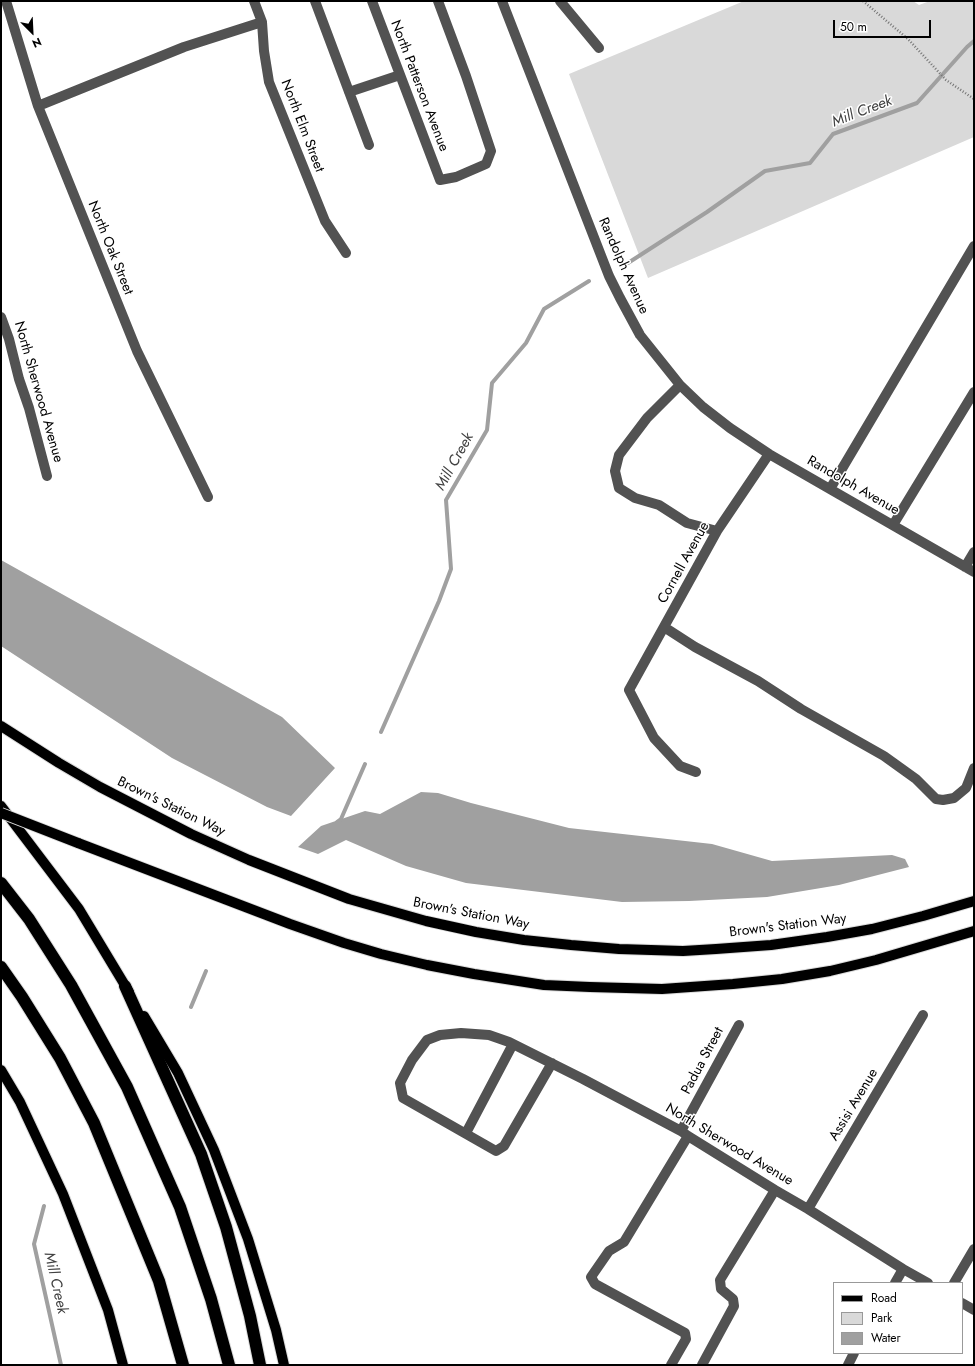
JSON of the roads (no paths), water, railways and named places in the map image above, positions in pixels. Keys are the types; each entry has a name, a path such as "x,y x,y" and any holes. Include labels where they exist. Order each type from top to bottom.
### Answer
{"highway":[{"path":"1,883 29,920 71,985 127,1086 180,1208 211,1300 229,1365"},
{"path":"1,967 22,997 60,1058 94,1123 159,1281 183,1365"},
{"path":"126,986 201,1154 226,1228 250,1316 260,1365"}],"main road":[{"name":"Brown's Station Way","path":"1,726 100,787 191,834 250,860 349,899 426,921 476,932 524,940 619,949 683,951 716,949 771,945 872,929 974,901"},
{"path":"1,806 79,909 178,1073 214,1150 248,1239 276,1330 284,1365"},
{"path":"1,813 290,924 351,945 435,967 544,984 662,989 775,980 876,960 974,931"},
{"path":"1,1070 20,1102 63,1194 108,1310 123,1365"}],"street":[{"name":"North Oak Street","path":"6,1 38,106 137,351 208,497"},
{"name":"North Elm Street","path":"254,1 262,22 264,51 269,82 325,221 346,253"},
{"path":"315,1 369,145"},
{"name":"North Patterson Avenue","path":"372,1 440,180 456,177 486,164 491,151 466,76 438,1"},
{"name":"Randolph Avenue","path":"502,1 617,292 640,335 680,386 730,428 769,454 969,570"},
{"path":"560,1 599,48"},
{"path":"38,106 184,47 262,22"},
{"path":"349,92 400,75"},
{"path":"830,489 974,246"},
{"name":"North Sherwood Avenue","path":"1,317 29,408 47,476"},
{"path":"680,386 647,418 619,455 615,471 619,488 636,498 659,505 687,522 717,531"},
{"path":"893,525 974,392"},
{"name":"Cornell Avenue","path":"696,772 680,766 654,738 628,690 717,531 769,454"},
{"path":"969,570 974,552"},
{"path":"664,627 695,647 884,756 916,779 936,799 943,800 954,798 966,788 974,768"},
{"name":"Assisi Avenue","path":"808,1209 923,1015"},
{"name":"Padua Street","path":"671,1365 686,1339 685,1333 595,1284 592,1277 609,1251 624,1242 685,1134 739,1025"},
{"name":"North Sherwood Avenue","path":"552,1064 504,1146 496,1151 404,1098 400,1083 412,1060 427,1040 440,1035 460,1033 489,1035 511,1043 552,1064 685,1134 926,1282"},
{"path":"466,1134 511,1043"},
{"path":"702,1365 734,1306 733,1299 721,1289 720,1280 775,1190"},
{"path":"955,1282 974,1249"},
{"path":"896,1282 903,1269"},
{"path":"963,1304 974,1310"},
{"path":"848,1365 854,1354"}],"water":[{"path":"1,560 282,717 335,768 291,816 267,807 172,758 1,646"},
{"path":"421,792 438,793 569,828 712,844 772,861 892,855 905,859 909,867 839,885 767,897 689,901 622,902 466,883 406,866 346,840 318,854 298,847 321,826 365,811 380,814"}],"waterway":[{"name":"Mill Creek","path":"628,263 707,212 765,171 810,163 833,134 917,103 974,41"},
{"name":"Mill Creek","path":"381,732 439,601 451,569 446,500 487,430 492,383 526,343 544,309 589,281"},
{"name":"Mill Creek","path":"337,822 341,819 365,764"},
{"name":"Mill Creek","path":"191,1007 206,971"},
{"name":"Mill Creek","path":"44,1206 34,1244 61,1365"}]}
